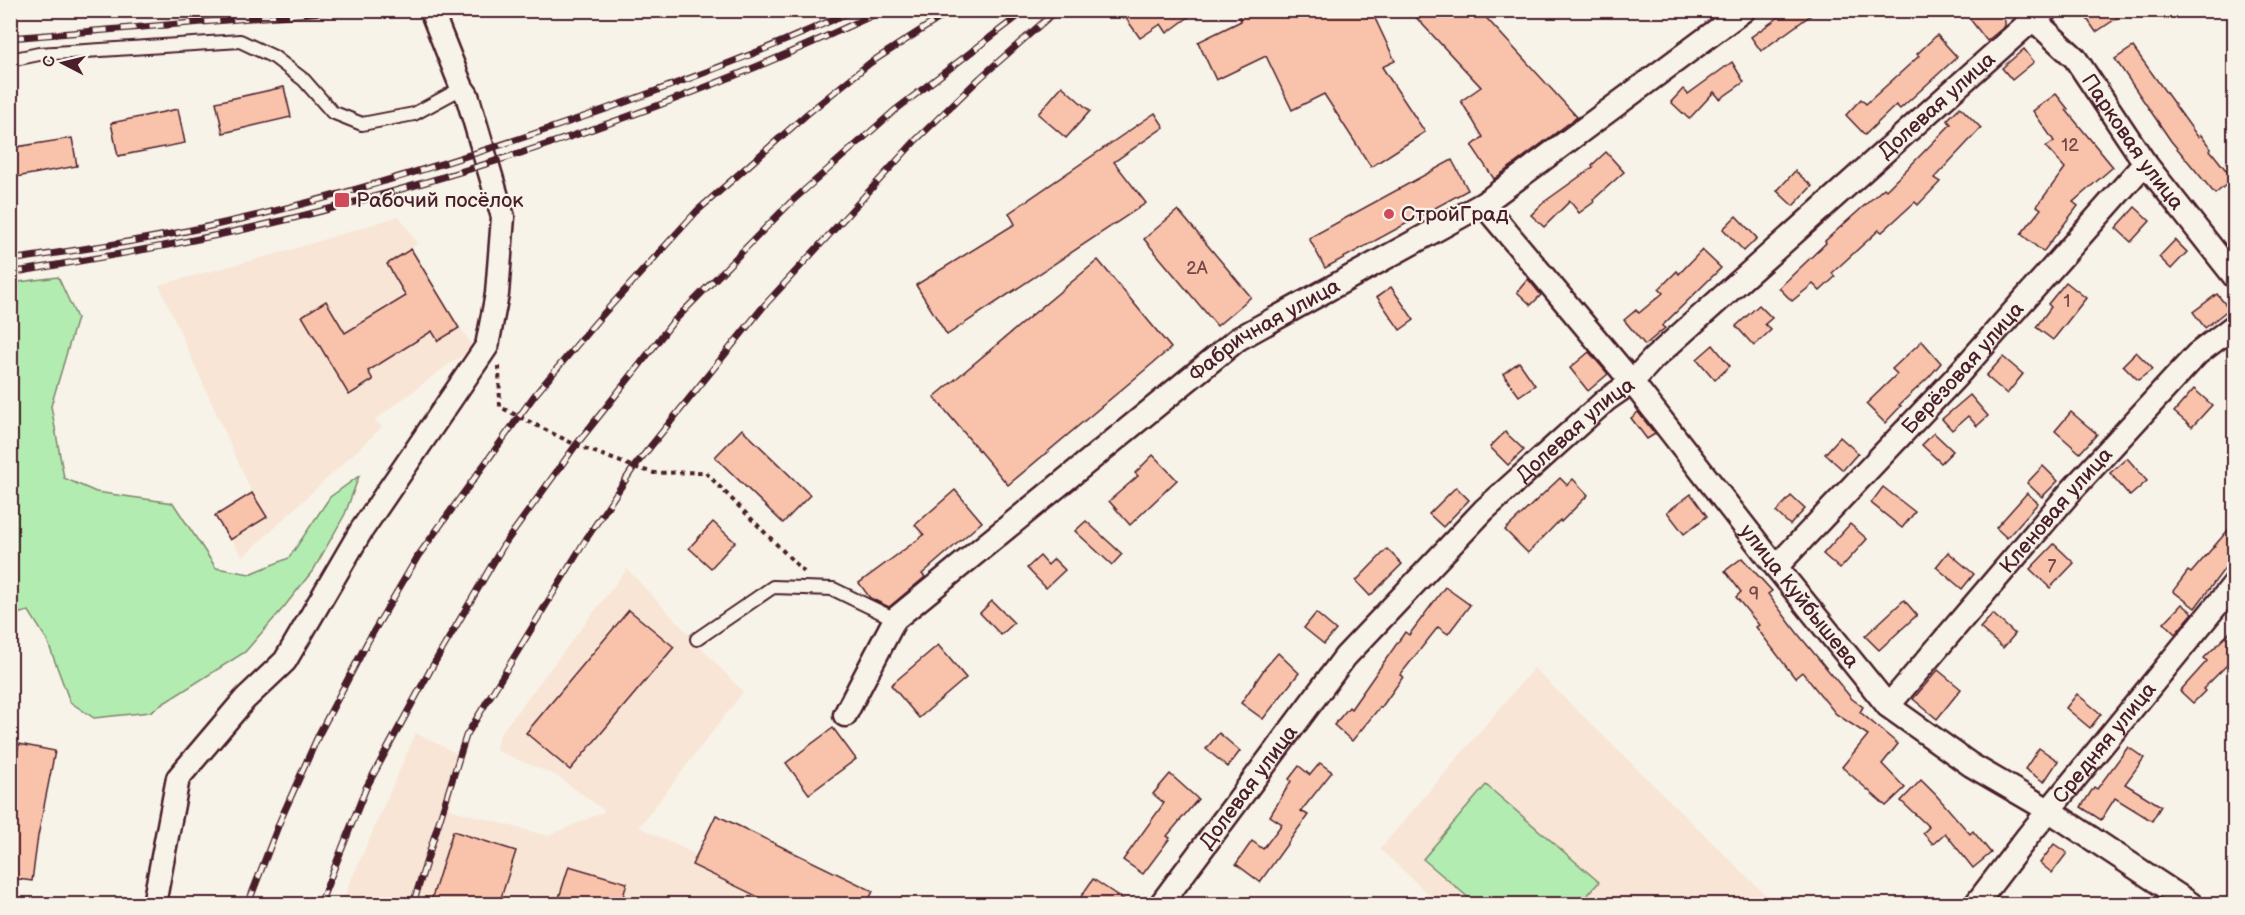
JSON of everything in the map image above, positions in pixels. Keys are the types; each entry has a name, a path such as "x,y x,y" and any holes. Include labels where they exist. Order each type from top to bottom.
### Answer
{"street":[{"path":"154,904 178,778 245,699 285,661 361,531 487,346 497,294 503,217 467,95 462,88 431,10"},
{"name":"Фабричная улица","path":"845,715 895,619 1238,339 1483,204 1744,10"},
{"name":"Парковая улица","path":"2035,13 2075,58 2145,163 2235,276"},
{"name":"Долевая улица","path":"1161,904 1345,657 1485,510 1606,400 1632,382 1653,359 2035,13"},
{"name":"Берёзовая улица","path":"1776,567 1955,378 2145,163"},
{"name":"улица Куйбышева","path":"1483,204 1632,382 1888,706 1971,765 2050,811 2191,904"},
{"name":"Кленовая улица","path":"1888,706 2103,456 2197,354 2235,326"},
{"name":"Средняя улица","path":"1976,904 2028,836 2235,584"}],"lane":[{"path":"10,60 39,54 240,41 274,57 304,80 332,112 362,124 414,114 462,88"},
{"path":"698,639 773,587 833,589 895,619"}],"path":[{"path":"499,362 500,406 576,445 634,467 654,473 705,472 820,589"}],"shaded area":[{"path":"399,216 417,243 411,249 474,349 449,364 375,420 382,427 243,557 215,516 252,493 159,285 287,251"},
{"path":"627,569 743,692 639,827 697,855 716,815 873,891 867,904 343,904 349,885 416,733 462,756 449,809 548,836 605,811 557,776 495,750 500,734"},
{"path":"1534,668 1775,904 1439,904 1380,849"}],"green space":[{"path":"58,277 77,318 51,406 64,478 96,492 173,503 216,568 250,574 289,558 330,497 359,476 345,514 314,569 245,652 150,712 94,718 70,702 47,640 29,611 11,615 11,283"},
{"path":"1486,785 1599,882 1580,904 1476,904 1423,859"}],"building":[{"path":"1120,10 1198,10 1167,33 1161,24 1140,38"},
{"path":"1237,10 1371,10 1395,61 1382,67 1425,132 1371,167 1324,94 1292,110 1266,56 1216,80 1198,42 1241,21"},
{"path":"1409,10 1479,10 1577,117 1494,179 1472,146 1483,137 1461,101 1481,87"},
{"path":"1789,10 1818,10 1761,51 1751,37"},
{"path":"1963,10 1996,10 2005,21 2005,26 1987,41"},
{"path":"2081,10 2129,10 2096,32"},
{"path":"1937,35 1957,57 1900,109 1896,105 1865,135 1846,115 1861,99 1866,104 1919,56 1917,54"},
{"path":"2133,47 2198,137 2201,135 2233,179 2215,194 2171,141 2115,59"},
{"path":"2024,49 2034,62 2012,80 2002,68"},
{"path":"1732,62 1744,82 1720,99 1714,92 1689,119 1671,102 1683,89 1688,94"},
{"path":"1062,86 1090,111 1066,138 1038,114"},
{"path":"284,87 291,117 223,133 216,102"},
{"path":"2056,94 2068,109 2066,110 2113,167 2073,202 2078,206 2043,252 2021,234 2041,209 2037,206 2065,168 2046,147 2054,141 2033,111"},
{"path":"1960,107 1981,128 1934,178 1940,182 1918,205 1915,202 1882,232 1879,230 1832,273 1835,277 1820,291 1813,284 1792,301 1779,288 1826,243 1825,241 1884,188 1886,190 1909,167 1951,124 1947,120"},
{"path":"178,109 185,143 118,156 111,123"},
{"path":"1155,113 1164,127 1114,162 1146,203 947,335 916,285 1015,224 1009,213"},
{"path":"72,138 77,166 10,178 10,148"},
{"path":"1606,152 1624,172 1593,200 1594,202 1579,213 1570,201 1544,227 1531,215 1544,202 1593,167 1592,165"},
{"name":"СтройГрад","path":"1452,160 1468,190 1325,268 1309,238"},
{"path":"1795,171 1812,186 1793,206 1777,191"},
{"path":"2135,207 2150,221 2131,242 2116,228"},
{"path":"1178,210 1251,297 1217,326 1144,239"},
{"path":"1736,216 1757,238 1744,251 1723,229"},
{"path":"2175,240 2187,252 2171,269 2159,257"},
{"path":"411,249 459,328 438,341 432,331 368,371 373,380 349,395 302,316 326,301 345,333 406,296 387,264"},
{"path":"1702,250 1721,268 1662,326 1665,328 1645,345 1624,320 1636,310 1639,313 1663,293 1659,289 1677,271 1679,274"},
{"path":"1098,260 1171,348 1008,485 934,397"},
{"path":"1528,279 1541,295 1531,305 1517,292"},
{"path":"2066,282 2086,298 2053,340 2036,327 2051,307 2048,304"},
{"path":"1391,287 1414,320 1400,330 1377,297"},
{"path":"2217,294 2229,309 2205,328 2193,312"},
{"path":"1759,305 1772,318 1765,324 1771,330 1754,346 1736,326"},
{"path":"1922,341 1941,363 1899,405 1901,406 1885,423 1866,404 1897,374 1892,369"},
{"path":"1713,345 1730,366 1715,380 1697,359"},
{"path":"1589,352 1608,374 1588,391 1570,368"},
{"path":"2136,352 2153,369 2138,380 2123,365"},
{"path":"2003,357 2023,374 2007,394 1986,376"},
{"path":"1519,362 1535,385 1519,396 1503,374"},
{"path":"2194,389 2212,405 2192,427 2174,412"},
{"path":"1970,395 1988,416 1977,426 1968,416 1952,430 1942,419"},
{"path":"1638,412 1655,434 1647,439 1631,418"},
{"path":"2071,412 2097,434 2080,453 2055,431"},
{"path":"742,429 810,495 783,523 715,457"},
{"path":"1505,432 1524,450 1508,465 1490,447"},
{"path":"1934,433 1953,451 1941,463 1922,445"},
{"path":"1840,437 1858,453 1843,470 1825,454"},
{"path":"1153,455 1177,480 1130,525 1109,501 1138,476 1135,473"},
{"path":"2127,458 2147,481 2130,496 2110,473"},
{"path":"2043,466 2058,481 2042,497 2027,483"},
{"path":"1560,478 1567,485 1573,479 1588,495 1528,553 1505,530"},
{"path":"1456,487 1469,500 1443,527 1429,514"},
{"path":"1883,487 1915,512 1902,528 1871,503"},
{"path":"955,490 982,522 922,574 925,577 889,607 870,598 859,583 924,535 915,525"},
{"path":"252,493 267,517 230,540 215,516"},
{"path":"2027,493 2038,503 2007,538 1996,528"},
{"path":"1691,494 1707,516 1684,534 1667,512"},
{"path":"1791,496 1805,509 1790,525 1776,512"},
{"path":"1086,521 1122,554 1112,565 1075,531"},
{"path":"713,522 735,542 711,568 689,548"},
{"path":"2235,522 2235,559 2225,568 2195,608 2173,591 2188,571 2191,573"},
{"path":"1850,524 1867,539 1840,569 1823,554"},
{"path":"2054,544 2074,563 2050,588 2030,569"},
{"path":"1387,549 1402,564 1370,596 1356,581"},
{"path":"1948,552 1974,574 1962,589 1936,567"},
{"path":"1040,556 1048,565 1054,559 1065,570 1046,588 1027,568"},
{"path":"1742,558 1772,591 1768,594 1798,634 1852,699 1863,707 1860,712 1898,744 1882,764 1905,788 1886,806 1842,767 1868,735 1836,714 1802,672 1795,678 1756,627 1759,625 1736,597 1741,592 1725,571"},
{"path":"1445,587 1470,605 1448,634 1438,627 1400,675 1403,677 1381,708 1352,741 1334,725 1349,707 1351,709 1405,632 1409,635"},
{"path":"1904,600 1917,615 1879,650 1865,636"},
{"path":"992,601 1014,623 1001,635 980,613"},
{"path":"2182,604 2193,613 2175,634 2164,623"},
{"path":"629,610 674,647 570,770 526,733"},
{"path":"1316,613 1336,630 1324,644 1304,628"},
{"path":"1993,614 2015,634 2003,648 1980,628"},
{"path":"2235,627 2235,657 2203,689 2205,691 2193,703 2180,691 2207,661 2204,658"},
{"path":"938,645 966,678 919,718 891,685"},
{"path":"1278,653 1299,673 1263,719 1241,703"},
{"path":"1938,670 1961,689 1937,719 1913,699"},
{"path":"2077,694 2101,714 2090,728 2066,708"},
{"path":"833,728 856,759 809,794 786,763"},
{"path":"1219,733 1240,751 1228,767 1206,749"},
{"path":"19,744 55,751 38,836 32,881 10,878 10,785"},
{"path":"2128,747 2144,758 2125,784 2161,806 2152,821 2115,798 2101,820 2081,807 2094,787 2097,789"},
{"path":"2039,748 2058,761 2044,782 2025,769"},
{"path":"1320,763 1332,772 1301,811 1308,815 1260,882 1236,864 1252,841 1263,849 1282,824 1270,816 1291,781 1289,779 1299,766 1310,775"},
{"path":"1170,774 1198,799 1167,836 1170,838 1143,874 1123,860 1164,803 1153,794"},
{"path":"1921,780 1970,834 1973,831 1991,853 1973,868 1945,833 1933,844 1923,833 1929,827 1901,801"},
{"path":"716,815 873,891 867,904 773,904 692,865"},
{"path":"453,831 516,851 499,904 430,904"},
{"path":"2054,844 2067,853 2052,873 2040,863"},
{"path":"569,866 627,883 621,904 557,904"},
{"path":"1093,879 1130,904 1076,904"}],"railway":[{"path":"10,38 348,10"},
{"path":"10,260 122,243 206,227 375,184 514,141 637,98 762,50 854,10"},
{"path":"10,273 261,226 444,177 643,111 777,58 884,10"},
{"path":"248,904 280,821 319,734 368,641 418,556 534,396 596,322 697,211 807,114 870,63 952,10"},
{"path":"320,904 366,788 432,667 503,546 576,445 672,323 791,202 894,111 1026,10"},
{"path":"413,904 466,736 588,536 634,467 763,307 916,140 980,78 1057,10"}],"place":[{"name":"Рабочий посёлок","path":"342,200"},
{"name":"СтройГрад","path":"1389,214"}]}
